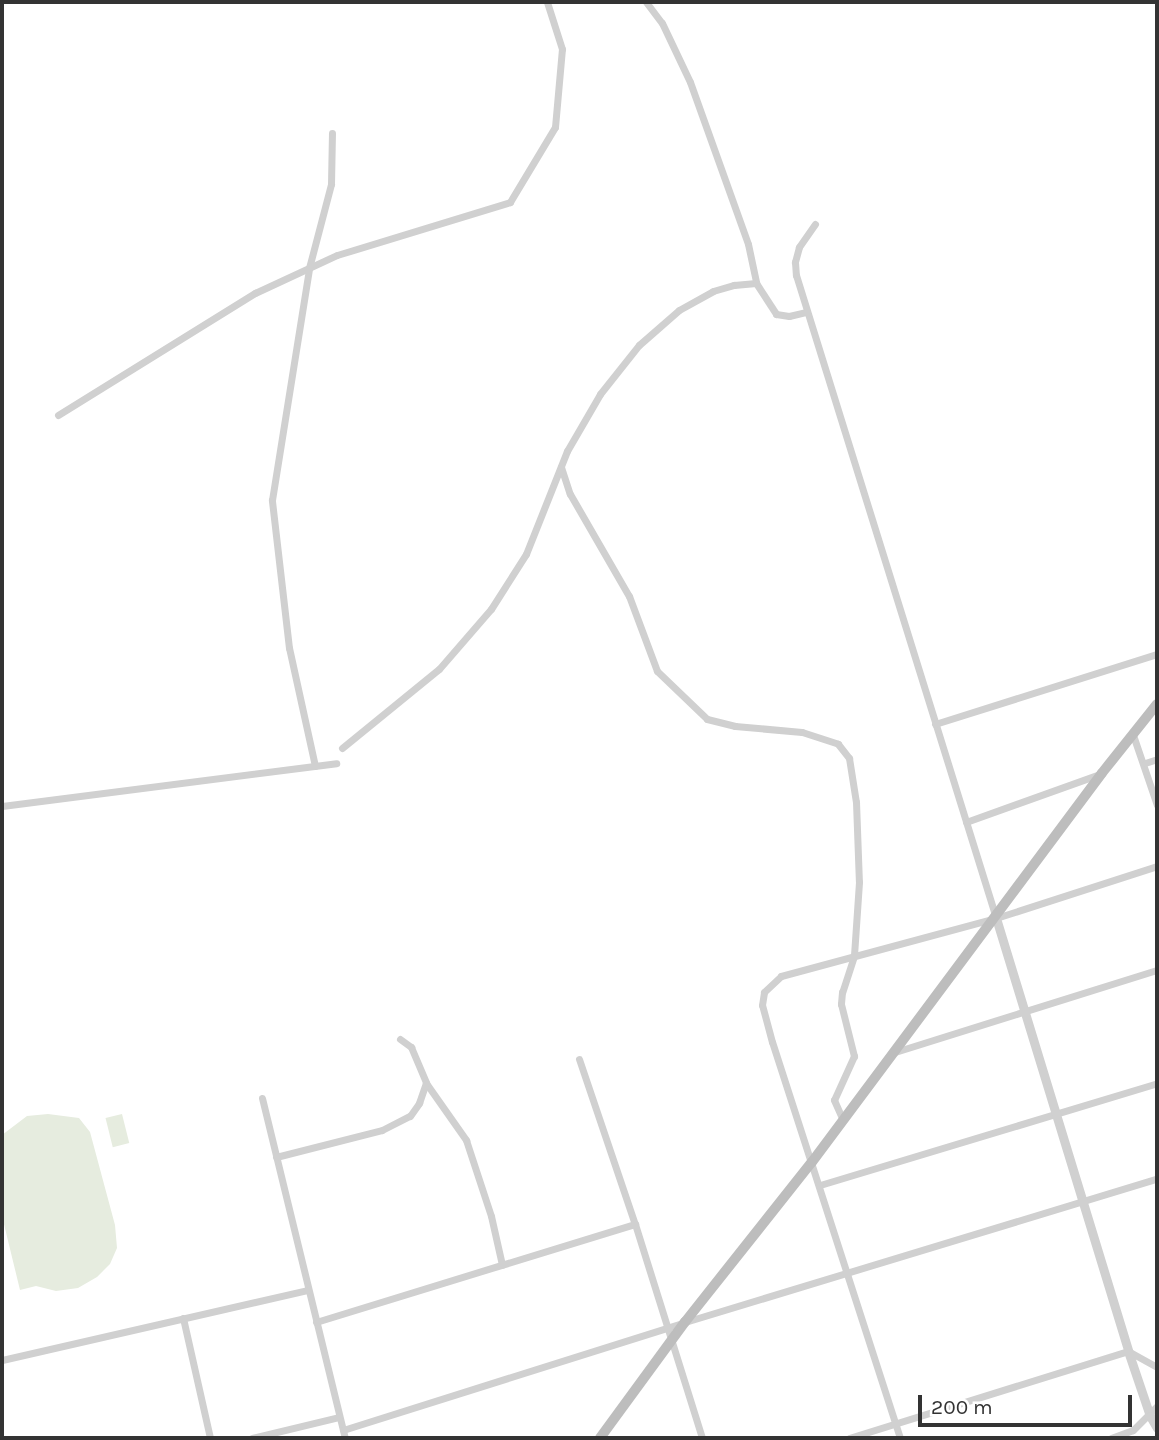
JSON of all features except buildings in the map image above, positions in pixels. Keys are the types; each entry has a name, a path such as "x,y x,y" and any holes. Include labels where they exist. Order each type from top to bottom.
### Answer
{"main road":[{"path":"600,1438 671,1340 812,1162 1102,773 1157,704"}],"street":[{"path":"58,415 255,293 337,255 510,201 555,127 562,49 547,2"},
{"path":"646,2 662,23 690,82 748,244 756,283 776,314 789,316 807,312"},
{"path":"315,766 289,648 272,500 309,268 331,184 332,133"},
{"path":"815,224 799,247 795,262 807,312 1128,1351 1150,1416 1157,1428"},
{"path":"342,748 439,669 491,609 526,554 561,467 600,394 639,345 679,310 713,290 756,283"},
{"path":"561,467 570,494 629,596 657,671 707,719 735,726 802,732 838,744 849,758 856,802 859,882 854,956 842,992 841,1004 854,1056 834,1100 843,1120"},
{"path":"935,724 1157,654"},
{"path":"1133,735 1145,762 1157,805"},
{"path":"1145,762 1157,759"},
{"path":"2,806 336,763"},
{"path":"966,822 1102,773"},
{"path":"900,1438 772,1042 762,1005 764,992 781,976 996,918 1157,866"},
{"path":"894,1052 1157,970"},
{"path":"400,1039 411,1047 426,1083 466,1140 491,1216 502,1265"},
{"path":"579,1059 635,1224 702,1438"},
{"path":"276,1157 382,1130 410,1116 419,1103 426,1083"},
{"path":"820,1185 1157,1083"},
{"path":"262,1098 344,1434 685,1322 1157,1179"},
{"path":"316,1322 635,1224"},
{"path":"2,1360 307,1290"},
{"path":"183,1318 210,1438"},
{"path":"849,1438 1128,1351 1157,1367"},
{"path":"1111,1438 1133,1430 1150,1416 1157,1406"},
{"path":"252,1438 339,1417"}],"shaded area":[{"path":"48,1114 79,1118 90,1132 115,1225 117,1248 110,1264 97,1277 78,1288 56,1291 36,1286 20,1290 2,1216 2,1135 27,1116"},
{"path":"122,1114 129,1143 113,1147 106,1118"}]}
